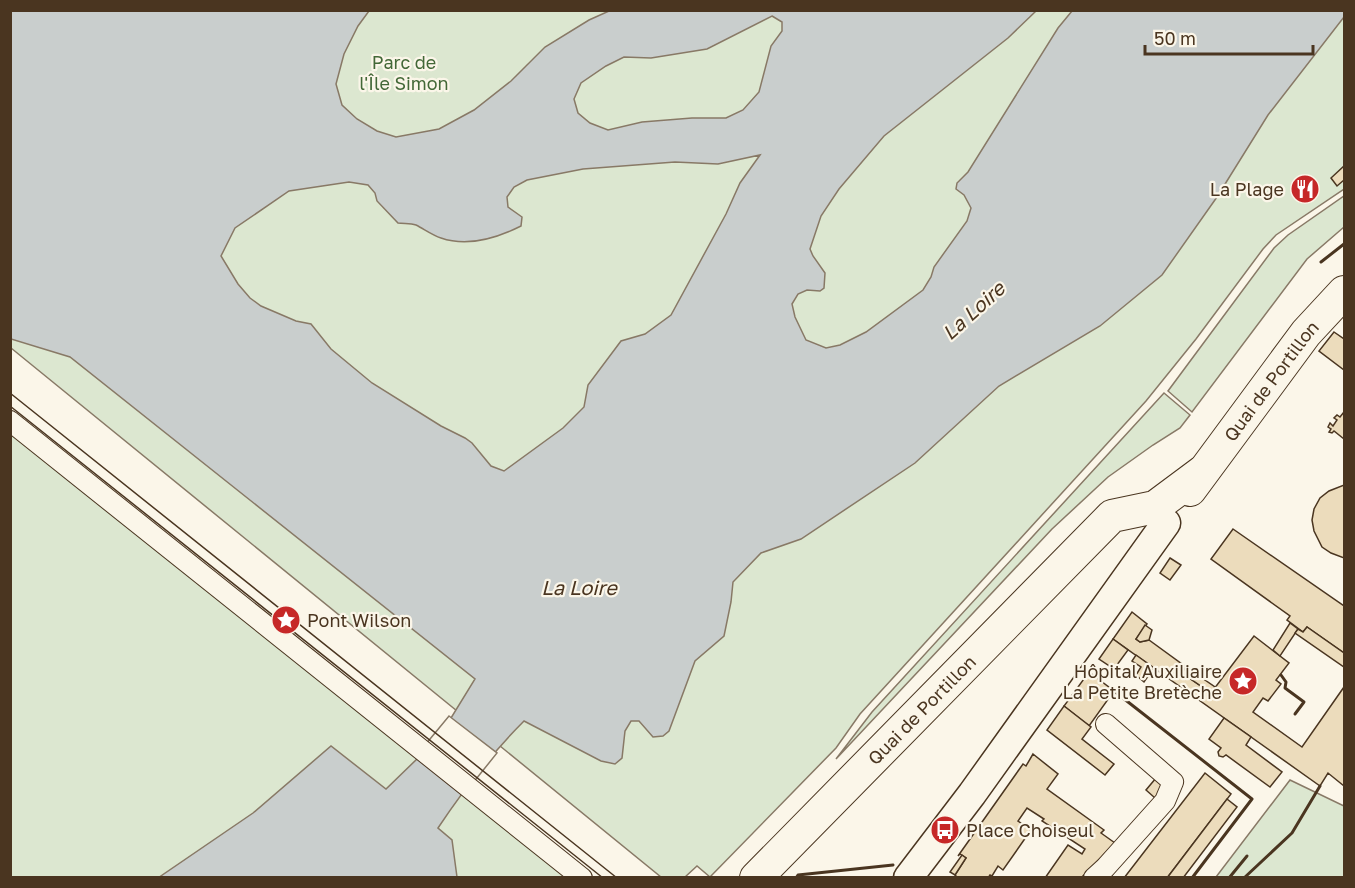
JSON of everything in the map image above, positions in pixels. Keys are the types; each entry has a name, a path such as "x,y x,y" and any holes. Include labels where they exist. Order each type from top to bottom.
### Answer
{"main road":[{"name":"Quai de Portillon","path":"908,878 972,794 1202,472 1306,333 1344,292"},
{"name":"Quai de Portillon","path":"756,878 1112,516 1155,507 1202,472"},
{"name":"Quai de Portillon","path":"1087,543 1114,528 1166,523"}],"street":[{"path":"10,421 582,878"},
{"path":"1094,878 1165,801 1173,782 1106,724"}],"green space":[{"name":"La Loire","path":"10,11 1344,11 1344,189 1276,235 1263,249 1196,339 1146,401 860,714 836,748 710,877 697,866 685,877 661,877 11,348"},
{"path":"1344,196 1344,227 1307,259 1192,412 1168,391 1274,248 1288,235"},
{"path":"1164,393 1190,415 1180,428 1108,477 1052,529 836,759 872,712"},
{"path":"11,410 589,877 11,877"},
{"path":"1290,780 1344,806 1344,877 1216,877"}],"water":[{"name":"La Loire","path":"1344,10 1344,17 1268,115 1217,197 1162,275 1100,326 999,386 915,463 801,539 761,553 733,582 724,636 695,661 669,731 663,736 653,737 639,721 631,721 625,731 622,758 615,764 601,761 524,721 478,772 438,828 452,840 457,877 158,878 253,813 331,746 386,789 418,758 451,718 475,679 70,357 11,339 10,11 369,11 358,26 344,54 336,84 342,105 357,119 377,131 396,137 439,129 474,110 511,81 545,47 589,20 609,11 1036,11 1008,38 884,136 839,189 821,216 810,249 825,273 824,288 820,291 807,290 798,294 792,304 795,317 806,340 826,348 840,345 866,332 923,290 934,267 967,221 971,208 964,195 956,189 957,183 968,172 1058,28 1072,11","holes":["772,16 782,22 782,31 771,46 759,92 743,110 726,118 642,122 608,130 590,123 578,113 574,99 581,83 606,66 624,57 651,58 707,49","760,155 740,183 726,214 671,315 645,334 621,341 588,385 584,407 563,428 504,471 491,466 465,438 441,426 372,383 331,349 311,324 296,321 261,306 250,298 238,284 221,256 235,228 289,191 349,182 368,185 375,193 377,201 398,223 416,225 438,237 461,242 482,240 521,226 522,217 508,207 507,197 514,187 527,180 583,169 675,162 718,164"]}],"pier":[{"path":"449,716 497,753 464,794 416,756"}],"building":[{"path":"1344,166 1344,180 1337,186 1331,178"},
{"path":"1334,332 1344,339 1344,370 1319,351"},
{"path":"1344,412 1344,439 1334,431 1329,432 1331,429 1328,427 1330,423 1333,426 1337,420 1334,418 1337,415 1340,417"},
{"path":"1344,485 1344,558 1322,547 1314,531 1312,520 1314,509 1320,498 1329,491"},
{"path":"1233,529 1344,606 1344,653 1307,627 1303,632 1287,620 1290,616 1211,559"},
{"path":"1170,558 1181,565 1170,580 1160,573"},
{"path":"1132,612 1147,624 1136,639 1140,642 1149,640 1186,667 1182,673 1211,693 1254,636 1289,663 1276,680 1281,684 1268,701 1263,698 1253,712 1302,747 1344,687 1344,786 1328,773 1320,786 1113,639"},
{"path":"1290,623 1298,629 1280,656 1273,650"},
{"path":"1145,625 1152,630 1149,640 1140,642 1136,639"},
{"path":"1307,627 1344,653 1344,667 1295,633 1298,629 1303,632"},
{"path":"1113,639 1128,650 1114,669 1099,659"},
{"path":"1136,655 1154,668 1144,682 1136,675 1141,667 1132,661"},
{"path":"1186,667 1215,687 1211,693 1182,673"},
{"path":"1089,672 1114,691 1089,726 1064,706"},
{"path":"1064,706 1091,727 1082,739 1114,764 1105,775 1047,730"},
{"path":"1224,718 1251,737 1246,745 1282,772 1270,787 1226,755 1219,756 1218,752 1221,748 1209,739"},
{"path":"1033,754 1058,774 1047,789 1104,830 1101,833 1115,843 1081,878 1045,878 1068,845 1082,854 1085,849 1042,821 1044,819 1027,808 1018,821 1031,830 1003,870 998,866 988,878 958,878 955,875 966,858 960,854 958,856 1023,764 1026,766"},
{"path":"1205,773 1231,794 1167,878 1124,878"},
{"path":"1156,778 1165,785 1155,798 1146,790"},
{"path":"1227,799 1237,807 1183,878 1167,878"},
{"path":"962,855 966,858 955,875 950,872"}],"tram line":[{"path":"10,393 617,878"},
{"path":"10,406 603,878"}],"wall":[{"path":"1321,262 1344,244"},
{"path":"1281,675 1286,682 1285,688 1304,702 1295,714"},
{"path":"1114,691 1252,799 1192,878"},
{"path":"1244,878 1292,833 1320,786"},
{"path":"1229,878 1247,856"},
{"path":"796,878 798,875 893,865"}],"place":[{"name":"La Plage","path":"1305,189"},
{"name":"Pont Wilson","path":"286,620"},
{"name":"Hôpital Auxiliaire La Petite Bretèche","path":"1243,681"},
{"name":"Place Choiseul","path":"945,830"}],"park label":[{"name":"Parc de l'Île Simon","path":"404,72"}]}
